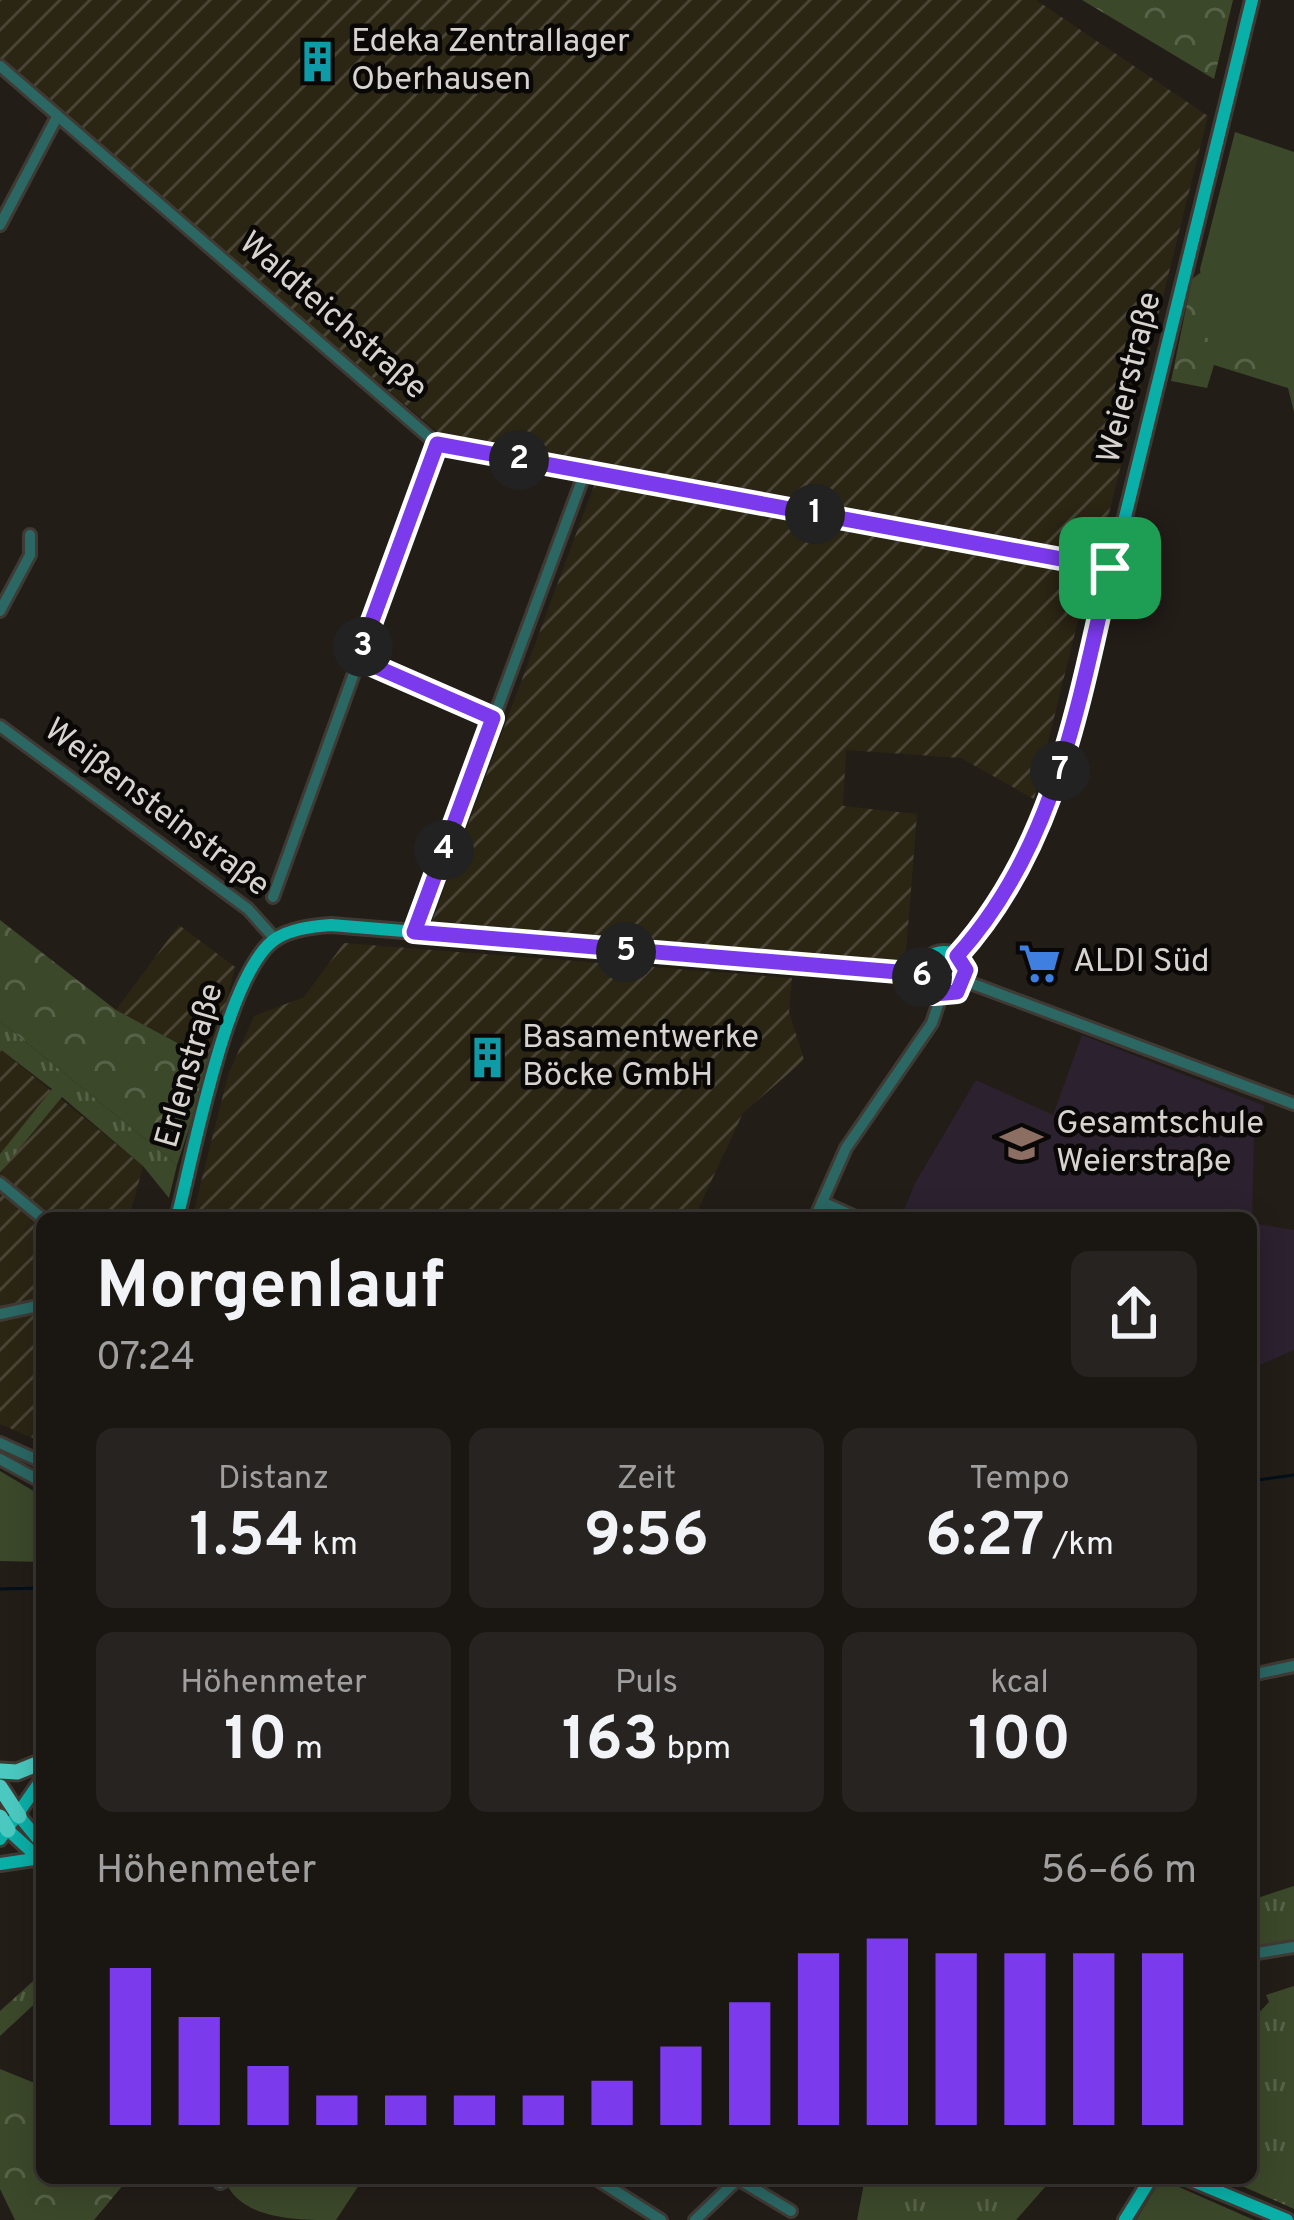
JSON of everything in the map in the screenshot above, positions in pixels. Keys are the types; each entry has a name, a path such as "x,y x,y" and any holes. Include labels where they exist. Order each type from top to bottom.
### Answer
{"highway":[{"path":"0,1771 17,1772 36,1764"},
{"path":"0,1787 7,1825"}],"main road":[{"name":"Weierstraße","path":"957,956 1008,889 1054,790 1252,0"},
{"path":"275,939 331,925 922,974"},
{"name":"Erlenstraße","path":"179,1212 235,998 246,973 275,939"},
{"path":"934,954 957,956 965,967 965,981 957,992 941,996 927,989 922,974 934,954"},
{"path":"7,1825 36,1787"},
{"path":"7,1825 36,1841"},
{"path":"7,1825 36,1857"},
{"path":"0,1864 36,1860"},
{"path":"1125,2220 1147,2184"},
{"path":"1200,2184 1287,2220"}],"street":[{"name":"Waldteichstraße","path":"0,66 437,444 1110,568"},
{"path":"0,225 57,117"},
{"path":"273,897 437,444"},
{"path":"414,932 585,472"},
{"path":"0,611 30,555 30,535"},
{"path":"358,659 493,718"},
{"name":"Weißensteinstraße","path":"0,726 248,910 275,939"},
{"path":"965,981 1294,1104"},
{"path":"817,1212 850,1141 935,1018 941,996"},
{"path":"0,1183 36,1213"},
{"path":"822,1202 845,1212"},
{"path":"0,1315 36,1304"},
{"path":"0,1443 36,1459"},
{"path":"0,1459 36,1479"},
{"path":"1257,1674 1294,1666"},
{"path":"1257,1953 1294,1947"},
{"path":"604,2184 661,2220"},
{"path":"695,2220 732,2184"},
{"path":"748,2184 791,2211"}],"shaded area":[{"path":"0,0 1036,0 1208,116 1098,557 440,434 234,261 216,259 0,70"},
{"path":"595,483 1089,576 1034,799 961,758 846,750 843,806 917,814 905,965 432,921"},
{"path":"179,925 235,967 211,1061 116,1010"},
{"name":"Basamentwerke Böcke GmbH","path":"344,943 792,978 789,1012 804,1060 743,1113 697,1212 194,1212 228,1075 254,1016 304,997"},
{"path":"1082,1035 1265,1106 1254,1138 1252,1212 903,1212 914,1185 976,1080 1053,1115"},
{"path":"0,1049 143,1166 131,1212 36,1212 36,1439 0,1424"},
{"path":"1257,1224 1294,1230 1294,1350 1257,1366"}],"green space":[{"path":"1082,0 1233,0 1214,79"},
{"path":"1235,132 1294,152 1294,378 1205,337 1200,269"},
{"path":"1200,273 1294,338 1294,412 1288,388 1214,365 1207,388 1171,381 1192,279"},
{"path":"0,920 116,1010 211,1061 177,1165 0,1021"},
{"path":"0,1021 177,1165 169,1198 143,1166 62,1097 0,1172 0,1154 52,1089 0,1049"},
{"path":"0,1471 36,1492 36,1562 0,1561"},
{"path":"1294,1886 1294,1943 1257,1950 1257,1898"},
{"path":"36,1978 36,2003 0,2036 0,2011"},
{"path":"1294,1986 1294,2209 1238,2184 1257,2184 1257,2015 1269,2002 1266,1995"},
{"path":"0,2069 36,2084 36,2184 124,2184 94,2220 15,2220 0,2189"},
{"path":"360,2184 336,2220 274,2216 246,2205 227,2185"},
{"path":"864,2184 1048,2184 1016,2220 857,2220"},
{"path":"1158,2184 1172,2184 1254,2220 1136,2220"}],"waterway":[{"path":"1257,1480 1294,1475"},
{"path":"0,1589 36,1588"}],"place":[{"name":"Edeka Zentrallager Oberhausen","path":"317,62"},
{"name":"ALDI Süd","path":"1039,963"},
{"name":"Basamentwerke Böcke GmbH","path":"488,1058"},
{"name":"Gesamtschule Weierstraße","path":"1022,1144"}],"route":[{"path":"437,444 1110,568 1075,722 1054,790 1008,889 957,956 966,974 954,994 934,994 922,974 414,932 493,718 358,659 437,444"}]}
